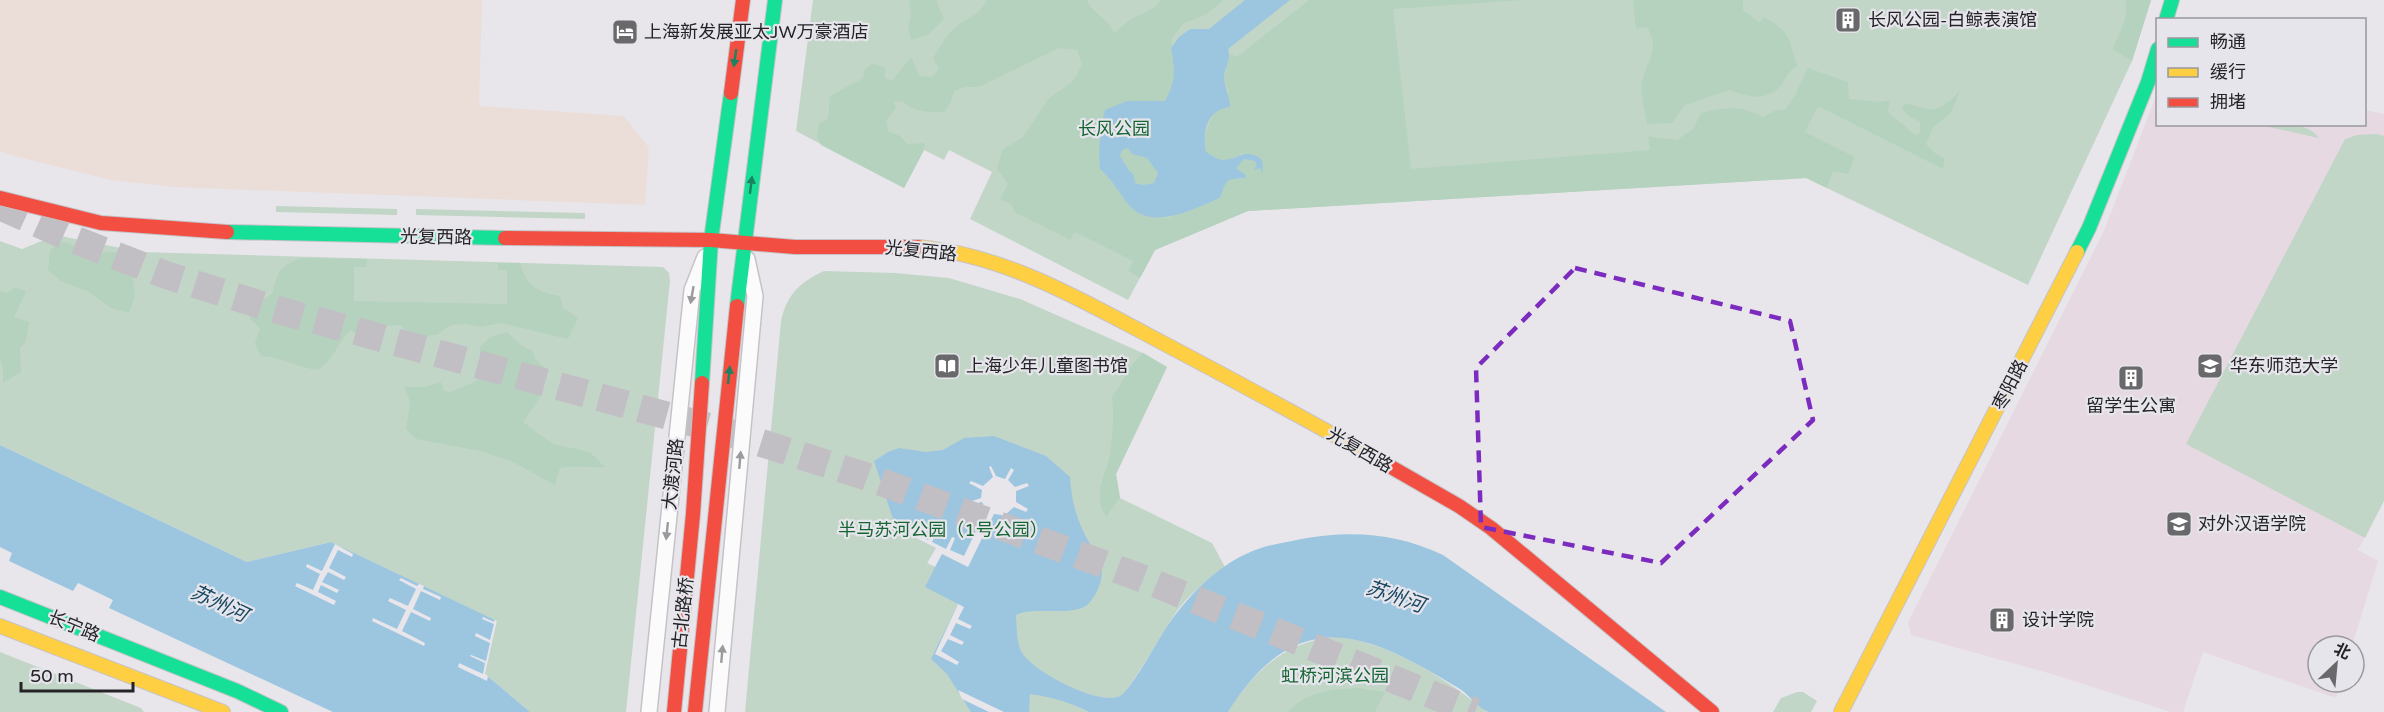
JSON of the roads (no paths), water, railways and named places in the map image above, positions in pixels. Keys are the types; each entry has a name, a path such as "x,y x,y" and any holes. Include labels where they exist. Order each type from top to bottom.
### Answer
{"street":[{"name":"大渡河路","path":"693,514 711,240 743,0"},
{"path":"717,712 755,296 743,243 775,0"},
{"path":"2167,18 2172,0"},
{"name":"枣阳路","path":"1841,712 2089,228 2148,82 2156,53"},
{"name":"光复西路","path":"0,198 101,223 210,232 711,240 795,247 900,246 936,249 995,264 1026,274 1065,291 1282,406 1461,508 1491,528 1712,712"},
{"name":"大渡河路","path":"648,712 692,290 711,240"},
{"name":"古北路桥","path":"694,712 743,243"},
{"name":"古北路桥","path":"674,712 693,514"},
{"name":"长宁路","path":"0,597 237,691 281,712"},
{"name":"长宁路","path":"0,626 223,712"},
{"path":"229,712 237,691"}],"water":[{"path":"1245,0 1290,0 1228,49 1229,56 1224,78 1230,107 1216,112 1206,129 1206,152 1225,160 1250,154 1262,160 1263,173 1260,168 1253,170 1257,165 1255,161 1244,159 1236,168 1245,174 1246,178 1228,181 1220,198 1186,212 1149,217 1138,213 1129,205 1100,169 1100,140 1105,110 1127,101 1165,101 1174,75 1171,48 1179,37 1190,29 1209,29","holes":["1128,148 1132,154 1147,158 1158,173 1154,183 1143,185 1135,183 1134,175 1120,156 1122,150"]},
{"name":"苏州河","path":"994,436 1046,456 1070,477 1073,502 1079,520 1085,536 1099,558 1102,573 1096,593 1090,603 1076,610 1031,611 1016,615 1018,643 1021,651 1038,668 1066,685 1097,696 1110,698 1120,696 1137,675 1186,601 1221,569 1247,553 1276,544 1320,536 1356,534 1408,542 1443,555 1666,712 1488,712 1460,689 1394,653 1364,642 1335,637 1308,641 1281,654 1254,677 1228,712 1089,712 1061,700 1030,694 1029,712 971,712 947,674 931,659 958,604 925,587 935,567 927,563 936,548 896,528 874,461 899,448 926,452 943,450 964,438"},
{"name":"苏州河","path":"0,445 247,562 331,542 497,621 485,674 530,712 333,712 109,608 113,600 78,583 73,591 9,561 12,553 0,547"}],"tunnel":[{"path":"0,206 68,237 163,274 271,308 727,432 865,476 1136,576 1475,712"}],"place":[{"name":"长风公园-白鲸表演馆","path":"1848,20"},
{"name":"上海新发展亚太JW万豪酒店","path":"625,32"},
{"name":"上海少年儿童图书馆","path":"947,366"},
{"name":"华东师范大学","path":"2210,366"},
{"name":"留学生公寓","path":"2131,378"},
{"name":"对外汉语学院","path":"2179,524"},
{"name":"设计学院","path":"2002,620"}],"park label":[{"name":"长风公园","path":"1114,129"},
{"name":"半马苏河公园（1号公园）","path":"943,530"},
{"name":"虹桥河滨公园","path":"1335,676"}]}
